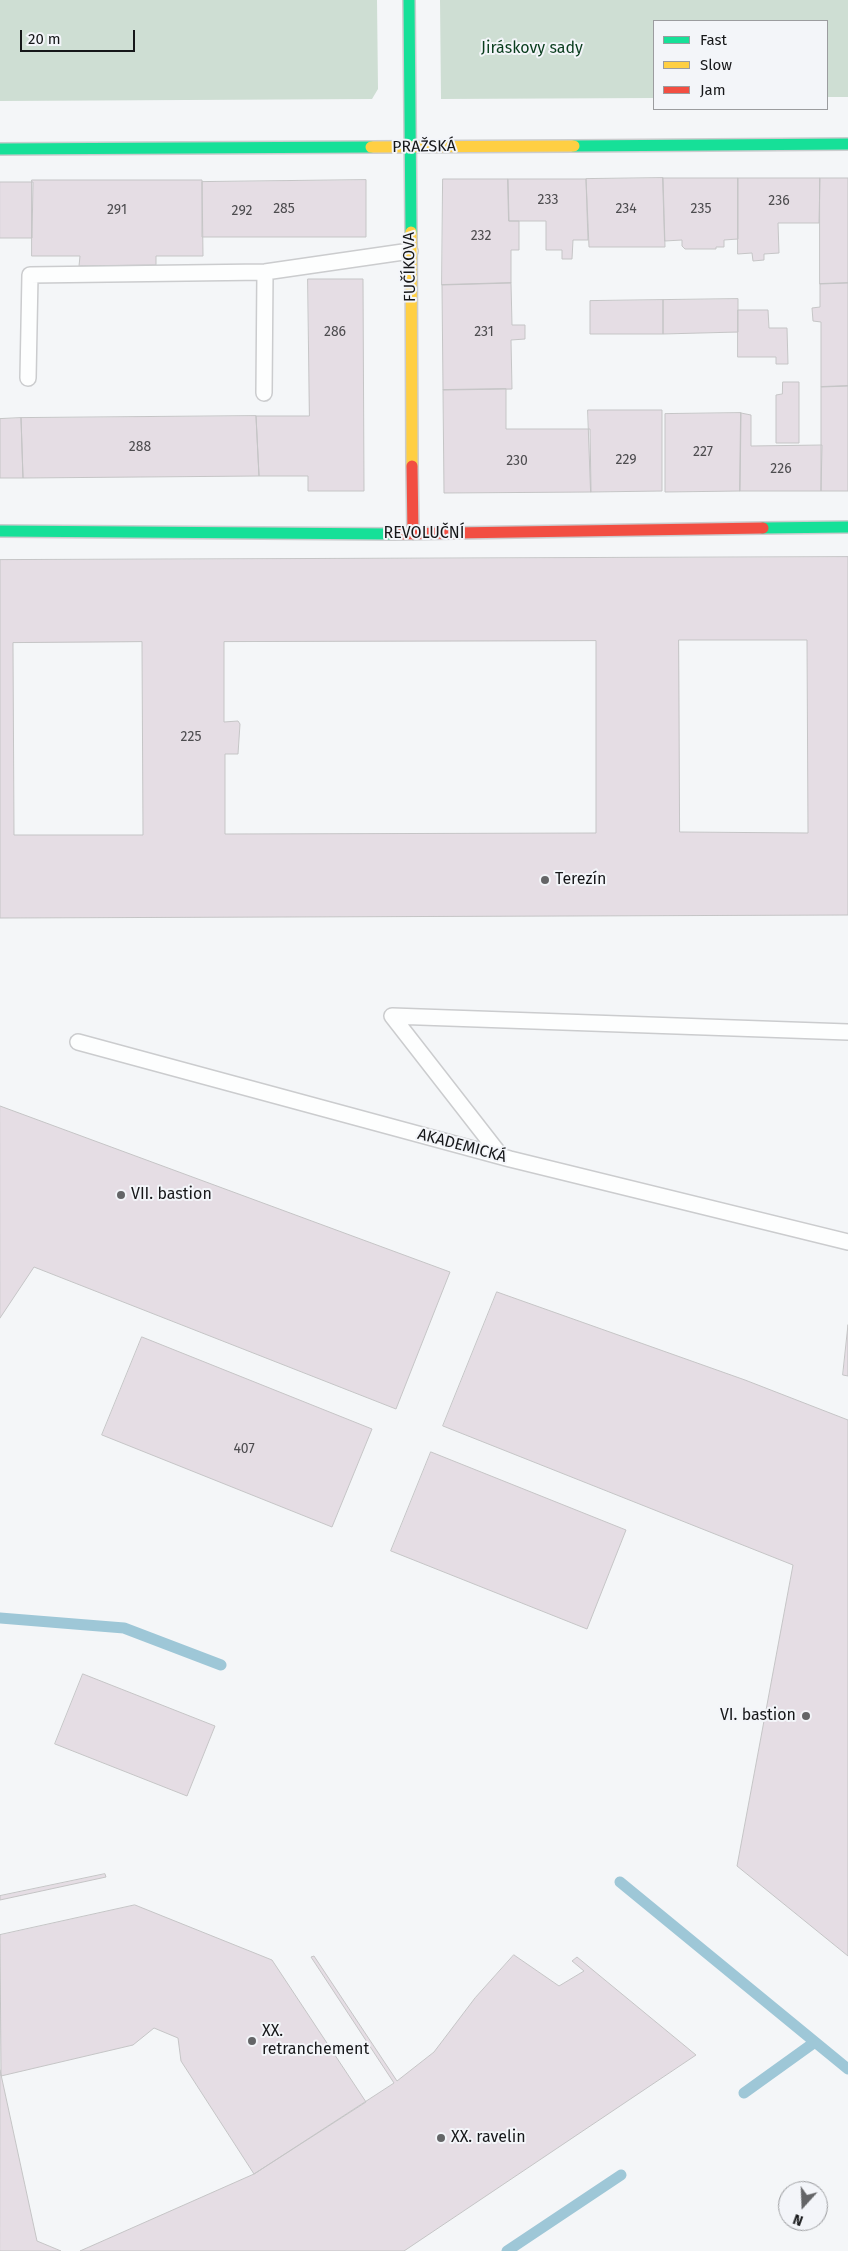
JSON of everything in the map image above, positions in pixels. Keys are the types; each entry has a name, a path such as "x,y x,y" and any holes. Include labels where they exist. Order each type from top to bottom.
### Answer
{"street":[{"name":"FUČÍKOVA","path":"409,0 413,534"},
{"name":"PRAŽSKÁ","path":"0,149 848,144"},
{"name":"REVOLUČNÍ","path":"0,531 413,534 848,526"}],"lane":[{"path":"28,378 30,275 264,272 410,251"},
{"path":"264,272 264,393"},
{"path":"501,1156 392,1016 848,1032"},
{"name":"AKADEMICKÁ","path":"78,1042 501,1156 848,1242"}],"green space":[{"path":"0,0 377,0 378,89 372,99 0,101"},
{"name":"Jiráskovy sady","path":"440,0 848,0 848,97 828,97 828,20 653,20 653,98 441,99"}],"building":[{"path":"663,178 738,178 738,239 724,240 724,247 716,247 716,249 685,249 682,246 682,240 665,241"},
{"path":"663,178 665,247 589,247 586,179"},
{"path":"738,178 820,178 819,223 778,223 779,253 764,254 764,260 753,261 752,253 738,254"},
{"path":"820,178 848,178 848,283 820,284"},
{"path":"443,179 508,179 509,221 519,221 519,250 511,250 511,283 442,285"},
{"path":"508,179 586,179 588,240 573,240 572,259 562,259 562,250 546,250 546,221 509,221"},
{"path":"32,180 202,180 203,256 156,256 156,265 79,266 80,256 32,256"},
{"path":"366,180 366,237 202,237 202,182"},
{"path":"0,182 33,182 32,238 0,238"},
{"path":"308,279 363,279 364,491 308,491 308,476 259,476 256,416 309,416"},
{"path":"511,283 512,325 525,325 525,339 511,340 512,389 443,390 442,285"},
{"path":"848,283 848,386 821,387 821,322 813,321 812,308 820,307 820,284"},
{"path":"738,299 738,332 663,334 663,300"},
{"path":"663,300 663,334 590,334 590,301"},
{"path":"738,310 768,310 769,328 787,328 788,364 776,364 776,357 738,357"},
{"path":"783,382 799,382 799,443 776,443 776,395 782,394"},
{"path":"848,386 848,491 821,491 821,387"},
{"path":"506,389 506,429 590,429 591,492 444,493 443,390"},
{"path":"588,410 662,410 662,491 591,492"},
{"path":"741,413 751,415 751,446 822,445 821,491 740,491"},
{"path":"741,413 740,491 665,492 665,414"},
{"path":"256,416 259,476 23,478 21,418"},
{"path":"21,418 23,478 0,478 0,419"},
{"path":"848,557 848,915 0,918 0,560","holes":["679,640 807,640 808,833 680,832","596,641 596,833 225,834 225,754 238,754 240,724 238,721 224,722 224,642","142,642 143,835 14,835 13,643"]},
{"name":"VII. bastion","path":"0,1106 450,1272 396,1409 34,1267 0,1318"},
{"name":"VI. bastion","path":"497,1292 745,1380 848,1420 848,1956 737,1866 793,1565 443,1426"},
{"path":"848,1325 848,1376 843,1375"},
{"path":"142,1337 372,1429 332,1527 102,1435"},
{"path":"431,1452 626,1530 587,1629 391,1551"},
{"path":"83,1674 215,1726 187,1796 55,1744"},
{"path":"105,1874 106,1877 0,1900 0,1896"},
{"name":"XX. retranchement","path":"135,1905 272,1960 366,2102 254,2174 181,2061 178,2038 154,2028 133,2045 1,2076 0,1935"},
{"name":"XX. ravelin","path":"514,1955 559,1986 584,1971 572,1961 577,1957 696,2055 404,2251 80,2251 254,2174 394,2083 311,1957 314,1956 397,2081 434,2052 475,1998"},
{"path":"0,2070 37,2241 61,2251 0,2251"}],"waterway":[{"path":"0,1618 124,1628 221,1665"},
{"path":"620,1882 815,2042"},
{"path":"744,2093 815,2042 848,2069"},
{"path":"507,2251 621,2175"}],"traffic: fast":[{"path":"409,0 411,232"},
{"path":"574,146 848,144"},
{"path":"0,149 371,147"},
{"path":"763,528 848,527"},
{"path":"0,531 393,534"}],"traffic: slow":[{"path":"371,147 574,146"},
{"path":"411,232 412,466"}],"traffic: jam":[{"path":"412,466 413,534"},
{"path":"393,534 763,528"}],"place":[{"name":"Terezín","path":"545,880"},
{"name":"VII. bastion","path":"121,1195"},
{"name":"VI. bastion","path":"806,1716"},
{"name":"XX. retranchement","path":"252,2041"},
{"name":"XX. ravelin","path":"441,2138"}]}
